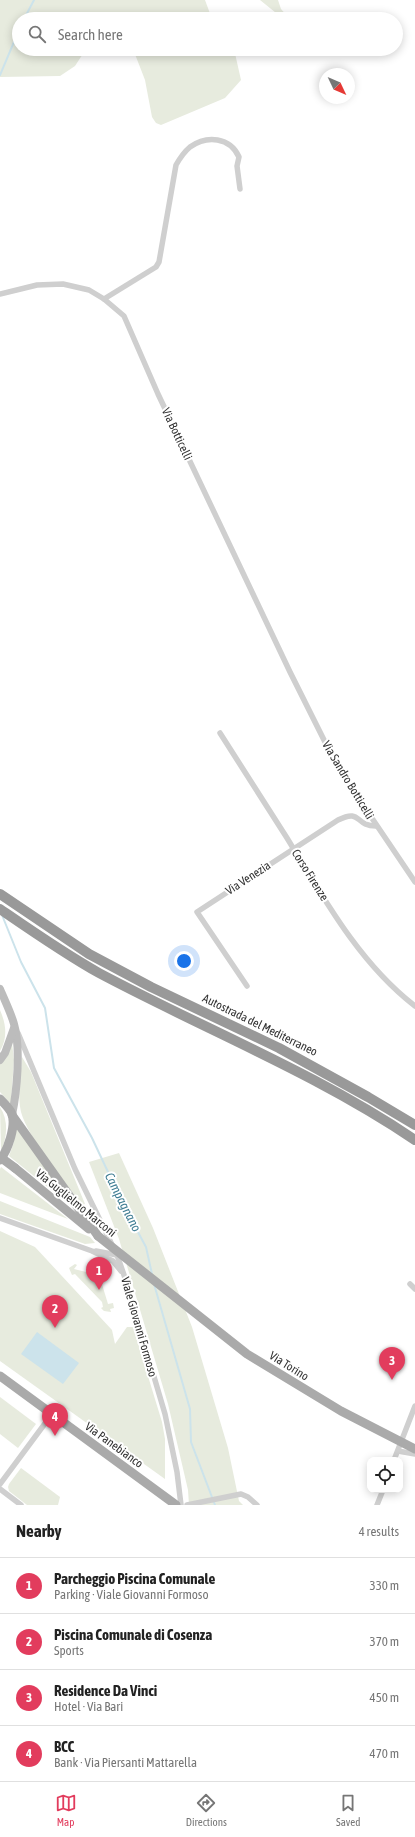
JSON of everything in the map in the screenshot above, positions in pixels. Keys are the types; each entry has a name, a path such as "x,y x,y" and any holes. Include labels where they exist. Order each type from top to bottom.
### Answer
{"highway":[{"name":"Autostrada del Mediterraneo","path":"0,894 89,954 279,1048 403,1117 415,1126"},
{"name":"Autostrada del Mediterraneo","path":"0,909 98,972 331,1089 396,1127 415,1140"}],"main road":[{"path":"0,1098 98,1236"},
{"path":"0,1160 6,1152 11,1139 12,1115"},
{"name":"Via Guglielmo Marconi","path":"0,1157 160,1286"},
{"name":"Via Torino","path":"160,1286 253,1358 341,1411 415,1449"},
{"name":"Via Panebianco","path":"0,1376 176,1505"}],"street":[{"path":"104,299 150,271 159,262 176,165 182,155 189,148 199,142 210,140 225,141 231,146 239,157 238,166 240,189"},
{"name":"Via Botticelli","path":"0,294 37,285 63,284 89,290 104,299 124,316 162,401 290,672"},
{"name":"Via Sandro Botticelli","path":"290,672 330,752 376,826 415,882"},
{"name":"Corso Firenze","path":"220,733 340,922 369,960 402,996 415,1006"},
{"name":"Via Venezia","path":"247,986 196,912 348,815 353,815 367,826 376,826"},
{"path":"0,989 14,1025 18,1049 15,1101 12,1115"},
{"path":"0,1060 5,1053 14,1025"},
{"name":"Viale Giovanni Formoso","path":"14,1025 76,1169 117,1255 124,1275 165,1414 177,1472 181,1505"},
{"path":"0,1218 92,1251 113,1261 124,1275"},
{"path":"92,1251 117,1255"},
{"path":"410,1284 415,1289"},
{"path":"395,1457 415,1406"},
{"path":"0,1484 52,1414"},
{"path":"398,1450 415,1454"},
{"path":"0,1489 21,1505"},
{"path":"377,1505 382,1493"},
{"path":"187,1505 241,1494 248,1497 257,1505"}],"shaded area":[{"path":"0,0 205,0 209,12 12,12 12,56 81,56 75,66 60,76 0,77"},
{"path":"260,0 278,0 284,12 275,12"},
{"path":"136,56 236,56 241,80 225,98 161,125 156,123 152,117 145,80"},
{"path":"0,1010 4,1020 5,1036 3,1046 0,1051"},
{"path":"12,1043 14,1060 11,1104 0,1092 0,1064 7,1056"},
{"path":"22,1057 31,1072 85,1204 82,1205 57,1172 39,1147 25,1123 21,1112 19,1099"},
{"path":"0,1107 6,1123 6,1135 1,1151"},
{"path":"17,1127 76,1210 9,1156"},
{"path":"119,1153 153,1228 192,1327 228,1448 239,1501 243,1505 189,1505 188,1490 168,1404 119,1239 89,1162"},
{"path":"1,1167 68,1219 0,1193"},
{"path":"0,1201 90,1237 95,1243 85,1244 0,1214"},
{"path":"0,1231 35,1247 112,1330 115,1344 127,1327 133,1327 162,1422 165,1439 165,1479 0,1361"},
{"path":"75,1264 77,1265 74,1269 98,1275 106,1275 106,1281 101,1281 108,1304 113,1303 114,1308 110,1309 111,1312 104,1311 101,1308 103,1307 102,1302 75,1274 72,1275 69,1268"},
{"path":"0,1397 36,1424 18,1448 0,1434"},
{"path":"21,1468 60,1497 58,1505 27,1505 9,1491 9,1484"}],"water":[{"path":"37,1332 79,1363 63,1384 21,1354"}],"waterway":[{"name":"Campagnano","path":"28,12 34,0"},
{"name":"Campagnano","path":"0,75 12,47"},
{"name":"Campagnano","path":"2,915 21,962 45,1008 54,1068 92,1138 125,1208 146,1247 152,1274"},
{"name":"Campagnano","path":"154,1284 190,1409 191,1442 215,1505"}],"place":[{"name":"Parcheggio Piscina Comunale","path":"99,1290"},
{"name":"Piscina Comunale di Cosenza","path":"55,1328"},
{"name":"Residence Da Vinci","path":"392,1380"},
{"name":"BCC","path":"55,1436"}]}
